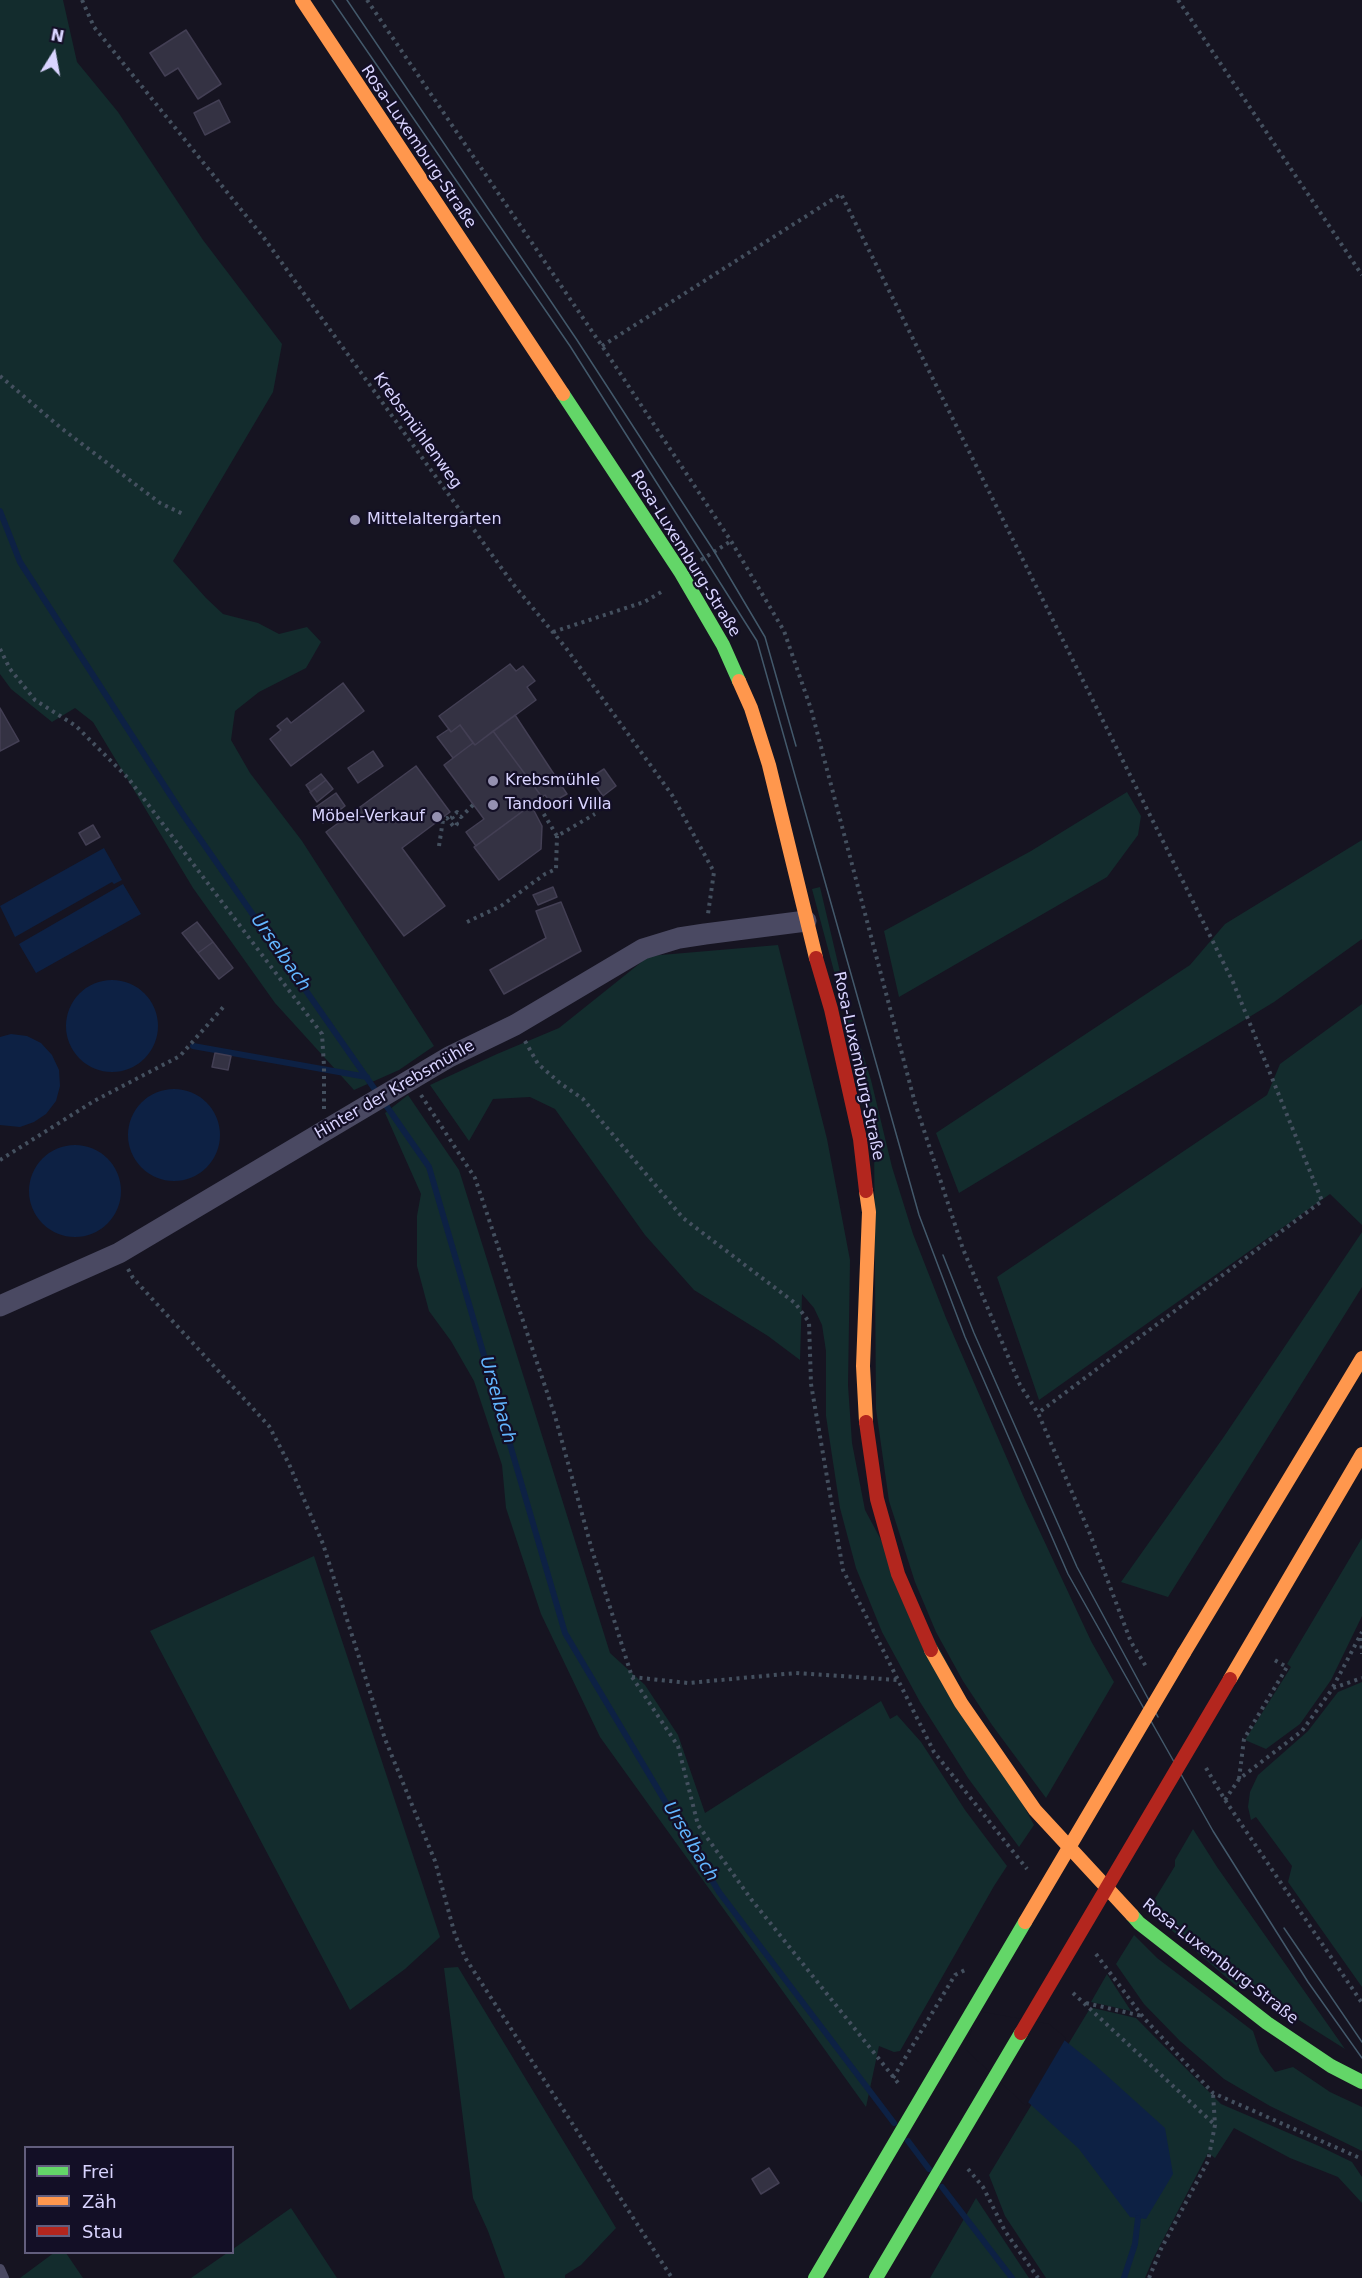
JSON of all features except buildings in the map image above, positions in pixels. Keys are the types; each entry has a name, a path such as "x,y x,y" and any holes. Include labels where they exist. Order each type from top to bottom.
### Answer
{"main road":[{"name":"Rosa-Luxemburg-Straße","path":"302,0 681,573 723,645 751,708 769,765 806,921 831,1009 860,1139 868,1202 863,1366 867,1435 877,1499 898,1574 925,1640 961,1703 1035,1810 1138,1923 1267,2023 1331,2066 1362,2082"},
{"path":"815,2278 1184,1653 1362,1358"},
{"path":"876,2278 1362,1454"}],"street":[{"name":"Hinter der Krebsmühle","path":"0,1306 118,1253 449,1057 515,1024 643,949 696,935 806,921"}],"lane":[{"path":"0,2269 4,2278"}],"path":[{"name":"Krebsmühlenweg","path":"82,0 94,27 264,238 513,584 566,648 672,795 714,872 707,922"},
{"path":"367,0 602,346 731,541 784,631 811,709 915,1103 963,1249 1020,1385 1038,1413 1090,1534 1131,1642"},
{"path":"1178,0 1362,275"},
{"path":"602,346 841,194 1242,1004 1322,1201 1038,1413"},
{"path":"0,376 61,428 160,503 183,514"},
{"path":"681,573 731,541"},
{"path":"552,633 644,602 665,588"},
{"path":"0,650 10,669 35,699 76,726 128,778 322,1034 324,1131"},
{"path":"467,922 501,906 556,868 557,836 536,801"},
{"path":"439,846 443,820 447,818 454,827 457,824 452,817 457,812 460,817 473,805"},
{"path":"557,836 595,814"},
{"path":"0,1160 94,1101 180,1056 226,1004"},
{"path":"515,1024 538,1064 583,1099 683,1218 795,1303 808,1322"},
{"path":"403,1085 475,1178 555,1416 592,1550 632,1677 678,1746 698,1825 752,1899 894,2078"},
{"path":"118,1253 133,1278 269,1426 289,1464 323,1544 385,1739 435,1861 455,1935 466,1959 672,2278"},
{"path":"1362,1634 1362,1654"},
{"path":"1362,1634 1333,1688 1302,1731 1239,1779 1225,1800 1362,2003"},
{"path":"632,1677 688,1683 796,1673 898,1680"},
{"path":"1239,1779 1244,1739 1284,1673"},
{"path":"1333,1688 1362,1678"},
{"path":"1143,2017 1083,2002 1215,2125"},
{"path":"1149,2278 1161,2249 1208,2161 1215,2125 1213,2093"}],"green space":[{"path":"0,0 63,0 77,62 118,112 203,240 282,344 273,392 173,561 223,614 258,623 279,634 307,627 321,642 306,668 259,692 235,711 231,740 250,773 302,841 434,1046 399,1070 354,1090 275,1003 193,888 93,722 75,708 52,722 11,689 0,674"},
{"path":"1127,792 1141,816 1138,835 1107,877 899,997 884,931 1031,851"},
{"path":"1362,840 1362,939 1274,1002 959,1193 936,1133 1190,965 1225,924"},
{"path":"820,887 849,1010 871,1080 892,1167 913,1234 946,1318 1025,1500 1091,1641 1114,1682 1046,1798 992,1725 963,1681 936,1632 915,1582 889,1501 876,1409 874,1133 866,1091 812,889"},
{"path":"778,945 827,1139 850,1260 848,1385 852,1443 865,1510 1034,1825 1019,1847 968,1778 920,1702 882,1632 856,1568 840,1508 826,1416 826,1351 822,1325 814,1308 802,1294 800,1360 768,1336 694,1290 645,1235 555,1109 530,1097 493,1099 469,1141 430,1085 559,1028 649,956"},
{"path":"1362,1004 1362,1225 1330,1194 1039,1400 997,1277 1267,1095 1280,1064"},
{"path":"408,1095 459,1170 610,1653 645,1685 678,1735 705,1813 881,1701 890,1719 897,1715 921,1742 965,1810 1007,1866 900,2051 894,2052 879,2046 866,2107 600,1737 541,1614 506,1508 502,1465 474,1381 451,1341 429,1311 417,1266 417,1216 421,1194 385,1113"},
{"path":"1362,1232 1362,1287 1168,1597 1121,1582 1223,1438"},
{"path":"1362,1538 1362,1616 1331,1680 1300,1724 1266,1749 1245,1740 1291,1667 1287,1664"},
{"path":"314,1556 440,1937 405,1969 350,2010 150,1631"},
{"path":"1362,1682 1362,1987 1288,1882 1292,1866 1256,1817 1251,1820 1248,1807 1250,1792 1258,1775 1308,1731 1338,1692"},
{"path":"1193,1829 1217,1867 1345,2049 1245,1986 1241,1990 1148,1910 1175,1866 1175,1860"},
{"path":"1134,1935 1157,1958 1253,2031 1260,2052 1275,2072 1293,2067 1330,2092 1362,2107 1362,2151 1270,2106 1224,2079 1180,2041 1144,2004 1116,1964"},
{"path":"458,1967 616,2228 581,2265 565,2275 565,2278 505,2278 473,2198 444,1968"},
{"path":"1107,1974 1131,2011 1091,2002"},
{"path":"1093,2008 1136,2018 1221,2104 1352,2162 1362,2177 1362,2203 1338,2177 1290,2158 1234,2128 1215,2158 1208,2153 1145,2278 1046,2278 1005,2216 989,2175 1089,2010"},
{"path":"976,2198 1023,2269 1029,2278 930,2278"},
{"path":"291,2208 337,2278 191,2278 226,2254 234,2254 234,2248"},
{"path":"52,2254 67,2254 83,2278 20,2278"}],"water":[{"path":"104,848 122,880 114,884 112,882 15,937 0,906"},
{"path":"123,884 141,914 36,973 19,944"},
{"path":"103,980 121,980 138,987 151,1000 158,1017 158,1035 151,1052 138,1065 121,1072 103,1072 86,1065 73,1052 66,1035 66,1017 73,1000 86,987"},
{"path":"11,1034 27,1036 41,1043 52,1055 59,1070 60,1086 56,1101 46,1114 20,1127 0,1125 0,1037"},
{"path":"174,1089 192,1092 207,1102 217,1117 220,1135 217,1153 207,1168 192,1178 174,1181 156,1178 141,1168 131,1153 128,1135 131,1117 141,1102 156,1092"},
{"path":"75,1145 93,1148 108,1158 118,1173 121,1191 118,1209 108,1224 93,1234 75,1237 57,1234 42,1224 32,1209 29,1191 32,1173 42,1158 57,1148"},
{"path":"1048,2027 1094,2064 1165,2128 1173,2174 1146,2219 1130,2217 1079,2149 967,2046"}],"pier":[{"path":"978,2011 1049,2024 1066,2038 1026,2106 965,2049"}],"waterway":[{"name":"Urselbach","path":"0,511 20,562 182,813 429,1167 565,1633 719,1892 894,2123"},
{"path":"193,1046 367,1077"},
{"name":"Urselbach","path":"908,2141 929,2169"},
{"name":"Urselbach","path":"942,2187 1012,2278"},
{"path":"1124,2278 1135,2244 1138,2218"}],"tram line":[{"path":"332,0 570,346 757,641 919,1215 965,1337 1068,1574 1213,1831 1308,1982 1362,2058"},
{"path":"347,0 577,340 714,551 765,637 796,746"},
{"path":"943,1255 974,1333 1077,1567 1158,1717"},
{"path":"1284,1928 1362,2042"}],"traffic: fast":[{"path":"563,394 681,573 723,645 739,681"},
{"path":"1132,1915 1139,1923 1267,2023 1331,2066 1362,2082"},
{"path":"815,2278 1025,1922"},
{"path":"876,2278 1021,2033"}],"traffic: slow":[{"path":"302,0 563,394"},
{"path":"739,681 751,708 769,765 816,958"},
{"path":"866,1191 869,1212 863,1366 866,1422"},
{"path":"1184,1653 1362,1358"},
{"path":"1230,1679 1362,1454"},
{"path":"931,1650 961,1703 1035,1810 1132,1915"},
{"path":"1025,1922 1184,1653"}],"traffic: jam":[{"path":"816,958 831,1009 860,1139 866,1191"},
{"path":"866,1422 877,1499 898,1574 931,1650"},
{"path":"1021,2033 1230,1679"}],"place":[{"name":"Mittelaltergarten","path":"355,520"},
{"name":"Krebsmühle","path":"493,781"},
{"name":"Tandoori Villa","path":"493,805"},
{"name":"Möbel-Verkauf","path":"437,817"}]}
